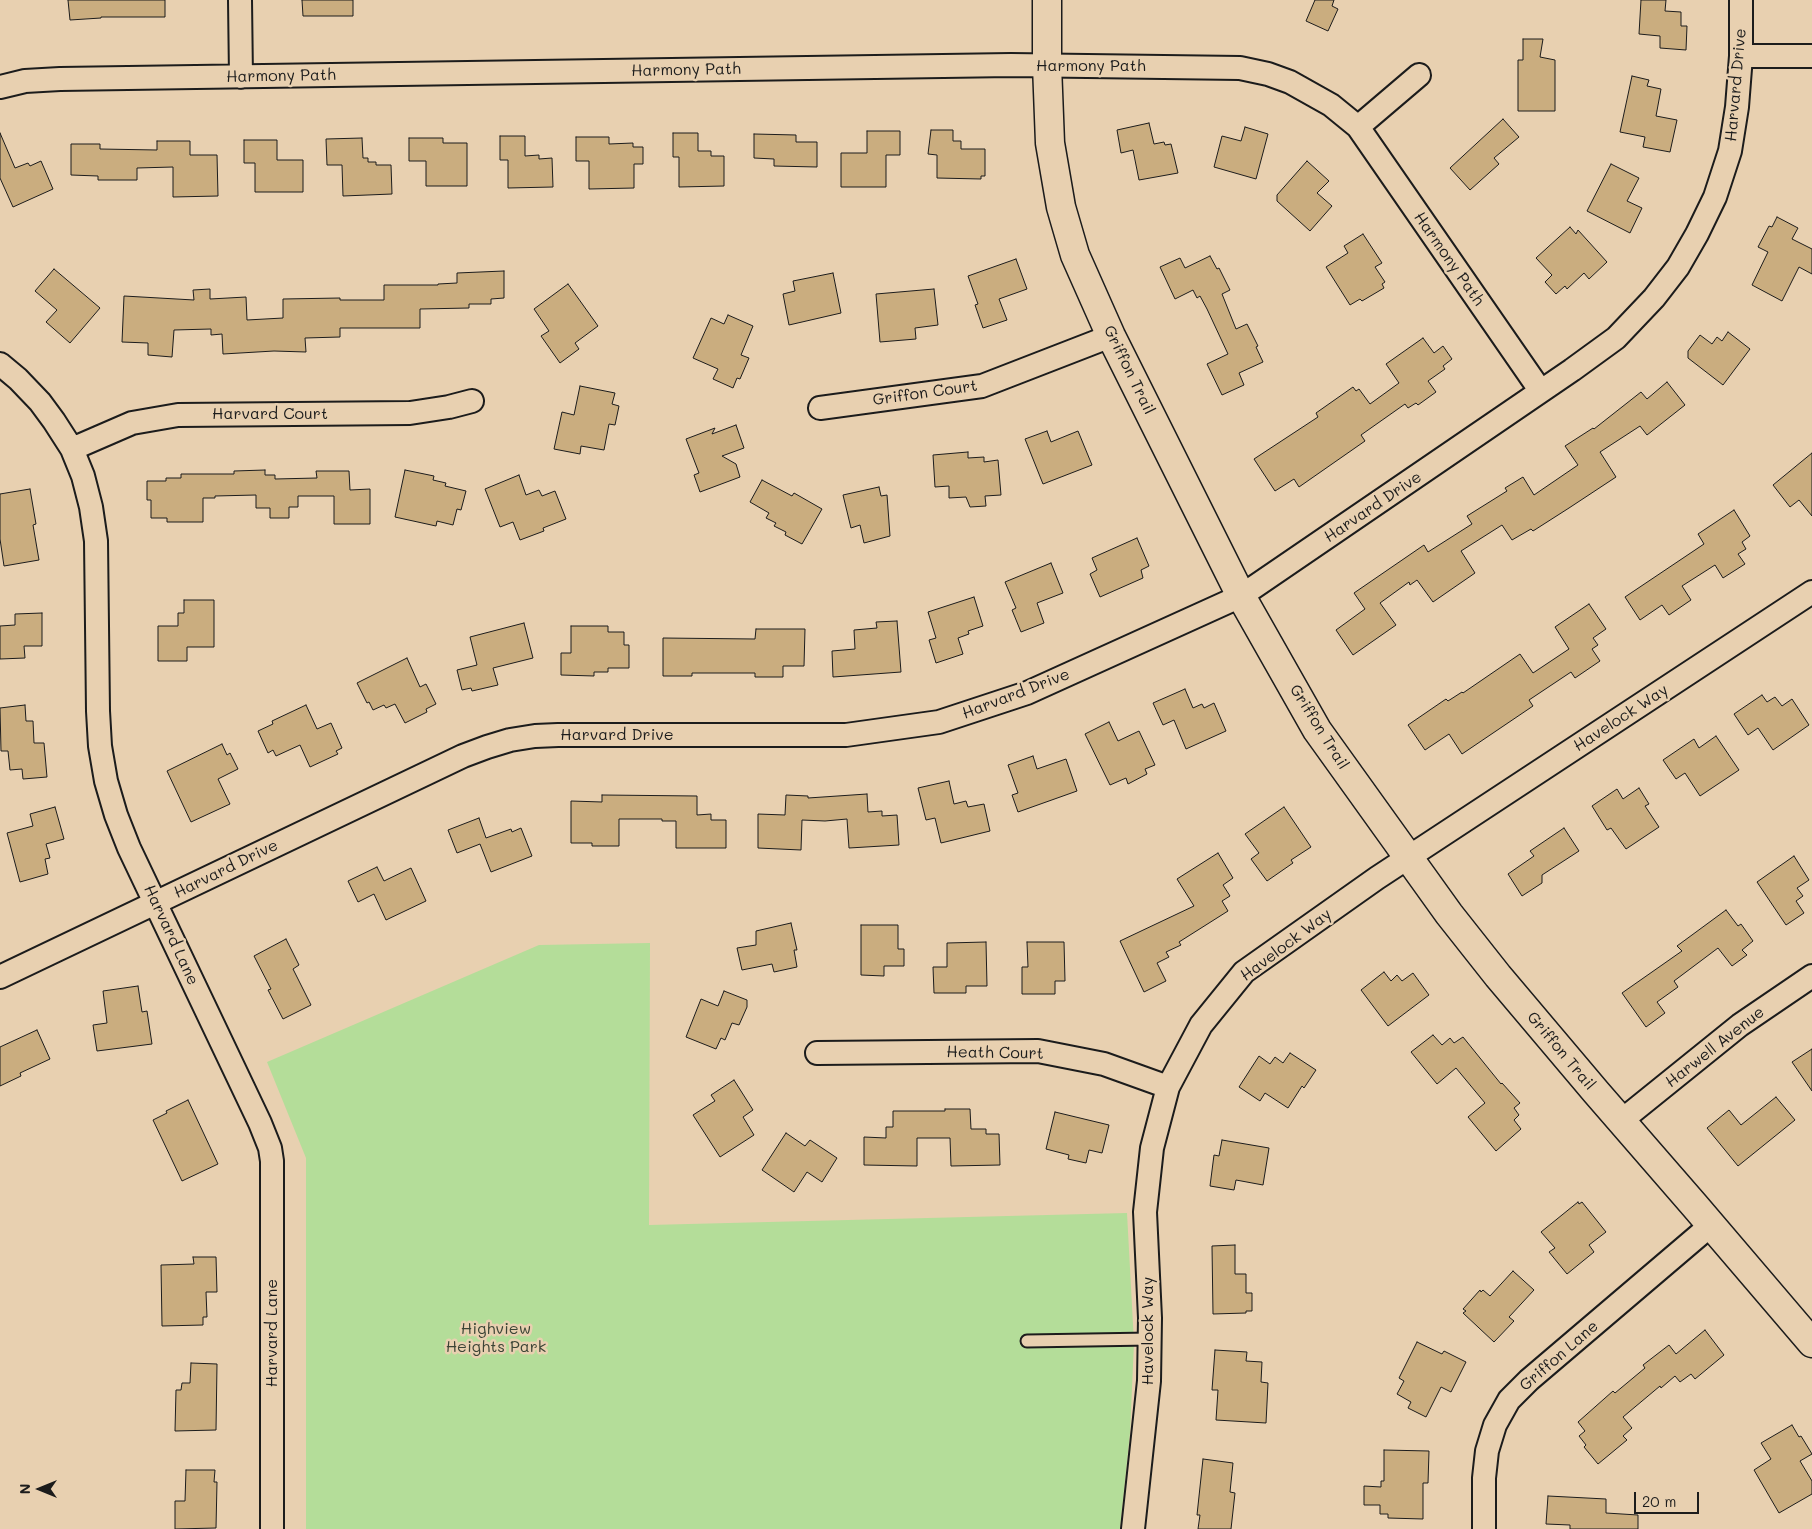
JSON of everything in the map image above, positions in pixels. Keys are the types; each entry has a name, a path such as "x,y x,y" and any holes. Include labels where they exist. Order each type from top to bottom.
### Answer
{"street":[{"path":"240,0 241,77"},
{"name":"Griffon Trail","path":"1047,0 1050,143 1061,207 1074,255 1111,336 1241,596 1317,730 1448,914 1498,976 1812,1343"},
{"name":"Harvard Drive","path":"0,977 463,756 510,740 558,735 846,735 939,722 1027,693 1241,596 1502,419 1540,390 1572,370 1616,338 1654,298 1678,267 1697,234 1715,197 1730,152 1737,107 1741,56 1741,0"},
{"path":"1741,56 1812,56"},
{"name":"Harmony Path","path":"0,87 25,82 60,79 1047,65 1240,68 1268,74 1290,82 1331,106 1358,127 1540,390"},
{"path":"1358,127 1419,75"},
{"name":"Griffon Court","path":"820,408 982,386 1111,336"},
{"name":"Harvard Lane","path":"0,364 18,379 40,402 72,449 82,476 91,507 96,541 100,746 106,781 116,815 129,848 260,1123 270,1148 272,1161 272,1529"},
{"name":"Harvard Court","path":"72,449 132,423 178,415 410,413 449,407 472,401"},
{"name":"Havelock Way","path":"1133,1529 1149,1380 1150,1339 1146,1212 1152,1148 1168,1087 1200,1025 1244,972 1408,858 1812,592"},
{"name":"Harwell Avenue","path":"1621,1121 1740,1025 1812,976"},
{"name":"Heath Court","path":"818,1053 1038,1051 1104,1064 1168,1087"},
{"name":"Griffon Lane","path":"1484,1529 1484,1478 1487,1451 1495,1425 1509,1400 1529,1380 1711,1225"}],"lane":[{"path":"1028,1341 1150,1339"}],"green space":[{"name":"Highview Heights Park","path":"650,943 649,1225 1127,1213 1134,1343 1130,1433 1120,1529 306,1529 306,1158 267,1062 539,945"}],"building":[{"path":"68,0 165,0 165,17 101,17 70,20"},
{"path":"302,0 353,0 353,16 303,16"},
{"path":"1315,0 1334,0 1332,6 1338,9 1328,31 1306,21"},
{"path":"1641,0 1666,0 1665,11 1681,12 1681,26 1687,26 1686,50 1660,48 1660,36 1639,34"},
{"path":"1523,39 1543,39 1540,57 1555,60 1555,111 1518,111 1518,60 1523,60"},
{"path":"1632,76 1649,80 1647,86 1661,89 1656,116 1677,120 1670,152 1643,147 1645,137 1620,132"},
{"path":"1503,119 1519,137 1494,158 1499,164 1470,190 1450,168"},
{"path":"1149,123 1154,144 1164,142 1165,145 1171,144 1178,173 1139,180 1133,150 1121,153 1117,130"},
{"path":"1245,127 1268,134 1256,179 1214,167 1222,136 1241,141"},
{"path":"931,130 953,130 953,141 961,141 961,149 985,149 985,176 981,176 981,179 937,178 937,155 928,154"},
{"path":"867,131 900,131 900,155 886,155 886,187 841,187 841,153 867,153"},
{"path":"0,133 15,168 28,163 30,166 41,161 53,189 13,207 0,178"},
{"path":"673,133 698,133 698,151 711,151 711,156 724,156 724,186 679,187 679,157 673,157"},
{"path":"754,134 796,135 796,142 817,142 817,167 774,166 774,159 754,158"},
{"path":"500,136 525,136 525,156 539,155 539,159 552,158 553,187 508,188 508,160 500,160"},
{"path":"576,137 609,137 609,144 633,143 633,147 643,147 643,164 634,164 634,188 589,189 589,161 576,161"},
{"path":"362,138 363,158 368,158 368,162 376,162 376,165 391,165 392,194 343,196 342,165 327,165 326,139"},
{"path":"409,138 443,138 443,143 467,143 467,186 426,186 426,161 409,161"},
{"path":"244,140 277,140 277,160 303,160 303,192 255,192 255,163 244,163"},
{"path":"157,141 190,141 190,155 217,155 218,196 173,197 173,167 137,168 137,180 98,180 98,176 71,175 71,144 100,144 100,149 157,150"},
{"path":"1307,161 1329,181 1317,193 1332,206 1310,231 1277,201 1277,195"},
{"path":"1611,164 1639,178 1627,201 1642,208 1630,233 1587,211"},
{"path":"1777,217 1798,228 1792,239 1812,249 1812,274 1799,267 1782,301 1752,285 1768,252 1758,247 1769,226 1772,227"},
{"path":"1570,227 1576,234 1578,230 1607,262 1589,279 1584,273 1567,289 1565,286 1556,294 1545,282 1552,275 1536,258"},
{"path":"1363,234 1382,263 1375,267 1385,282 1382,284 1384,288 1362,301 1360,299 1350,305 1326,267 1348,253 1344,246"},
{"path":"1210,256 1217,269 1219,268 1230,290 1222,294 1236,329 1247,324 1258,346 1256,347 1263,362 1239,373 1244,385 1222,395 1207,364 1228,354 1207,309 1200,296 1197,298 1193,290 1175,299 1160,267 1180,258 1185,268"},
{"path":"1016,259 1027,289 999,299 1007,320 983,328 975,305 978,304 968,276"},
{"path":"54,269 100,308 70,343 46,322 57,310 35,291"},
{"path":"504,271 504,298 491,299 491,304 469,304 469,308 420,309 420,328 340,328 340,337 305,338 306,352 274,351 223,354 222,334 211,335 211,329 174,330 172,357 148,355 148,343 122,342 124,296 194,300 193,290 210,289 210,299 246,297 247,320 283,318 283,299 340,298 340,300 384,300 384,285 457,283 457,273"},
{"path":"833,273 841,313 789,325 783,294 795,291 793,281"},
{"path":"568,284 598,326 575,343 579,349 560,363 541,336 549,331 534,309"},
{"path":"934,289 938,325 915,328 916,339 880,342 876,294"},
{"path":"728,315 753,326 741,355 749,358 740,379 737,378 733,388 713,379 718,369 693,358 711,318 724,324"},
{"path":"1728,332 1750,349 1723,385 1688,358 1688,351 1700,335 1712,344 1717,337 1722,341"},
{"path":"1423,338 1434,353 1443,346 1452,359 1443,366 1445,369 1428,381 1436,392 1418,405 1416,403 1408,408 1405,404 1361,435 1365,441 1299,487 1294,479 1275,491 1254,459 1318,417 1316,413 1353,387 1356,391 1359,389 1370,404 1399,383 1386,364"},
{"path":"1667,382 1685,405 1647,435 1640,426 1600,452 1616,477 1533,531 1531,529 1512,540 1502,525 1461,551 1475,573 1433,602 1417,580 1410,585 1409,582 1380,603 1396,625 1353,655 1336,630 1365,609 1354,593 1424,545 1428,552 1472,524 1467,516 1507,491 1505,488 1523,477 1534,495 1578,465 1565,446 1594,429 1641,392 1647,399"},
{"path":"580,386 615,393 612,404 619,406 615,425 609,424 604,450 581,446 580,454 554,449 562,412 574,415"},
{"path":"736,425 744,448 722,456 736,464 740,477 700,492 694,475 699,473 686,439 715,428 712,434"},
{"path":"1047,431 1051,442 1078,431 1092,465 1043,484 1025,439"},
{"path":"968,452 968,458 984,457 984,462 998,460 1001,495 985,496 986,506 970,507 966,497 949,498 949,486 935,487 933,455"},
{"path":"1812,453 1812,516 1799,500 1790,507 1773,485"},
{"path":"265,470 265,475 275,475 275,479 317,478 316,471 349,471 350,490 370,489 370,524 334,524 334,496 298,496 298,507 289,507 289,518 270,518 270,508 256,508 256,495 203,498 203,522 167,522 167,518 151,518 151,500 147,500 147,481 166,481 166,478 181,478 181,474 234,474 234,471"},
{"path":"405,470 434,476 433,480 446,483 445,486 466,491 461,510 457,509 453,525 437,521 436,526 395,517"},
{"path":"519,475 526,495 539,490 542,496 555,491 566,519 543,528 544,531 520,540 513,522 500,527 485,489"},
{"path":"762,480 792,496 794,493 822,509 802,544 785,535 786,532 774,526 776,523 766,518 769,513 750,502"},
{"path":"879,487 881,496 887,495 890,536 864,543 860,525 851,528 843,495"},
{"path":"30,489 36,524 33,525 39,560 4,566 0,539 0,494"},
{"path":"1734,510 1750,536 1742,542 1746,549 1738,554 1745,564 1723,578 1715,565 1682,586 1691,600 1669,615 1662,605 1640,620 1625,597 1704,544 1698,534"},
{"path":"1137,538 1149,566 1141,570 1143,578 1100,597 1090,574 1097,570 1092,558"},
{"path":"1051,563 1063,593 1037,603 1044,623 1021,632 1012,610 1016,608 1005,582"},
{"path":"974,597 983,626 968,631 969,634 958,638 963,654 936,663 929,640 936,638 928,612"},
{"path":"184,600 214,600 214,647 187,647 187,661 158,661 158,626 178,626 178,613 184,613"},
{"path":"1589,604 1606,629 1593,638 1598,645 1592,649 1600,661 1575,678 1571,672 1529,700 1533,706 1462,754 1449,734 1425,750 1408,725 1446,699 1448,701 1463,693 1520,654 1533,673 1569,649 1555,627"},
{"path":"42,613 42,646 24,646 25,658 0,659 0,626 15,625 15,614"},
{"path":"897,621 901,672 833,677 832,651 855,649 854,630 877,628 876,622"},
{"path":"524,623 533,658 493,668 498,685 472,691 471,688 462,690 457,670 477,665 470,637"},
{"path":"571,626 608,626 608,632 624,632 624,645 629,645 629,668 608,668 608,672 594,672 594,676 561,675 561,653 571,653"},
{"path":"756,629 805,629 804,666 783,666 783,677 755,677 755,673 692,673 692,676 663,676 663,638 755,639"},
{"path":"407,658 420,687 426,684 436,704 426,709 427,712 405,723 395,704 386,708 384,705 373,710 369,702 367,703 357,683"},
{"path":"1185,689 1193,708 1202,704 1204,708 1214,703 1226,731 1186,749 1174,720 1163,725 1153,703"},
{"path":"1762,695 1767,702 1775,697 1782,706 1792,699 1809,725 1773,750 1758,728 1748,735 1734,714"},
{"path":"25,705 26,721 33,721 34,743 44,743 47,777 23,779 22,769 10,770 8,751 1,751 0,708"},
{"path":"306,705 317,729 331,723 342,748 336,751 338,754 310,767 300,745 276,756 273,750 268,753 258,731 273,724 272,721"},
{"path":"1109,722 1118,741 1139,731 1155,765 1145,769 1147,774 1128,784 1126,778 1110,785 1085,734"},
{"path":"1716,736 1739,770 1700,796 1685,773 1676,779 1663,760 1694,739 1699,748"},
{"path":"222,744 227,755 230,753 238,769 218,779 230,804 191,822 167,771"},
{"path":"1033,756 1037,769 1066,759 1077,791 1018,812 1012,795 1018,793 1008,765"},
{"path":"949,781 954,804 966,801 968,807 984,804 990,831 941,843 935,818 926,820 918,788"},
{"path":"1639,788 1649,804 1645,806 1659,827 1626,849 1611,828 1607,830 1592,806 1617,789 1623,799"},
{"path":"867,794 868,812 882,811 882,816 897,815 899,845 849,848 847,819 825,821 802,820 801,850 758,848 758,814 785,815 786,795 808,796 808,798"},
{"path":"602,795 697,796 697,815 711,814 711,820 726,820 726,848 676,848 676,821 662,821 662,819 619,819 619,846 592,846 592,843 571,843 571,801 602,802"},
{"path":"55,807 64,839 46,844 50,858 45,859 48,874 20,882 7,833 33,826 30,814"},
{"path":"1284,807 1311,847 1291,860 1293,863 1267,881 1251,859 1259,853 1245,834"},
{"path":"479,818 486,838 511,829 512,832 521,828 532,856 491,872 480,844 457,853 448,830"},
{"path":"1564,828 1579,851 1542,875 1542,883 1522,896 1508,874 1534,856 1530,851"},
{"path":"1218,853 1233,878 1223,885 1230,896 1222,901 1228,911 1179,942 1181,945 1166,952 1169,957 1157,963 1166,981 1144,992 1120,941 1194,906 1177,879"},
{"path":"1794,856 1809,880 1797,888 1803,896 1796,901 1804,913 1786,925 1757,882"},
{"path":"377,867 384,881 411,868 426,901 386,920 374,894 358,902 348,881"},
{"path":"1726,910 1738,926 1741,924 1753,941 1742,950 1747,955 1732,966 1718,948 1674,981 1678,987 1657,1002 1665,1013 1646,1027 1622,993 1682,951 1677,946"},
{"path":"791,923 797,950 794,950 797,967 774,972 772,964 742,970 737,948 756,945 756,931"},
{"path":"861,925 898,925 898,949 904,949 904,966 884,966 884,976 861,975"},
{"path":"286,939 299,965 293,969 311,1005 283,1019 268,990 271,989 254,956"},
{"path":"986,942 987,986 966,986 966,993 934,993 933,967 947,967 947,943"},
{"path":"1027,942 1064,942 1065,981 1055,981 1055,994 1022,994 1022,967 1028,967"},
{"path":"1384,972 1391,981 1397,975 1402,981 1413,973 1429,995 1388,1026 1361,990"},
{"path":"138,986 142,1012 147,1011 152,1044 97,1051 93,1025 107,1023 103,991"},
{"path":"724,991 747,1000 747,1007 739,1025 732,1023 725,1040 721,1038 716,1049 686,1037 701,999 718,1006"},
{"path":"37,1030 50,1059 20,1073 21,1076 0,1086 0,1047"},
{"path":"1433,1035 1442,1045 1450,1038 1454,1043 1463,1037 1501,1084 1520,1103 1514,1108 1519,1115 1514,1120 1521,1129 1496,1151 1468,1117 1485,1103 1456,1068 1437,1084 1411,1052"},
{"path":"1812,1049 1812,1091 1792,1062"},
{"path":"1290,1053 1316,1070 1304,1088 1302,1086 1288,1108 1265,1093 1260,1101 1239,1087 1259,1056 1270,1064 1275,1057 1283,1063"},
{"path":"734,1080 753,1110 743,1117 754,1135 720,1157 693,1115 715,1101 711,1095"},
{"path":"1776,1097 1795,1120 1738,1166 1707,1128 1729,1110 1741,1125"},
{"path":"188,1100 218,1164 182,1181 153,1120"},
{"path":"945,1109 970,1109 971,1129 986,1129 986,1134 999,1134 1000,1165 951,1166 950,1138 917,1138 917,1166 864,1165 864,1137 886,1138 886,1127 893,1127 893,1111 945,1111"},
{"path":"1055,1112 1109,1125 1102,1153 1089,1150 1086,1163 1068,1159 1069,1155 1046,1149"},
{"path":"786,1133 805,1146 810,1140 837,1158 822,1182 807,1172 794,1192 762,1170"},
{"path":"1222,1140 1269,1148 1263,1185 1236,1180 1234,1190 1210,1186 1214,1155 1219,1156"},
{"path":"1578,1202 1579,1204 1582,1202 1606,1232 1589,1245 1594,1252 1567,1274 1549,1252 1555,1248 1541,1232"},
{"path":"1235,1245 1235,1274 1246,1274 1246,1293 1252,1293 1252,1311 1246,1311 1246,1313 1213,1314 1212,1246"},
{"path":"193,1257 216,1257 217,1292 206,1292 207,1317 203,1317 203,1325 162,1326 161,1265 194,1264"},
{"path":"1513,1271 1534,1290 1509,1317 1514,1321 1494,1342 1463,1313 1466,1311 1463,1309 1480,1290 1481,1292 1483,1290 1490,1296"},
{"path":"1705,1330 1724,1355 1695,1379 1691,1374 1680,1382 1675,1376 1623,1417 1632,1428 1623,1436 1627,1440 1598,1464 1584,1447 1586,1445 1579,1436 1585,1431 1578,1422 1613,1391 1615,1393 1645,1368 1643,1365 1669,1345 1676,1354"},
{"path":"1417,1342 1442,1354 1444,1351 1466,1362 1451,1392 1441,1387 1426,1417 1408,1408 1411,1402 1397,1394 1404,1381 1399,1378"},
{"path":"1215,1350 1247,1352 1246,1361 1262,1362 1261,1382 1268,1383 1266,1423 1216,1420 1218,1390 1212,1390"},
{"path":"191,1363 217,1364 216,1430 175,1431 176,1390 181,1390 182,1383 190,1383"},
{"path":"1792,1425 1812,1454 1800,1461 1812,1481 1812,1494 1779,1513 1754,1470 1771,1459 1761,1443"},
{"path":"1384,1450 1429,1451 1428,1483 1423,1483 1423,1519 1388,1518 1388,1514 1380,1514 1380,1505 1364,1505 1364,1486 1381,1487 1381,1481 1384,1481"},
{"path":"1203,1459 1233,1463 1230,1492 1235,1493 1231,1529 1198,1529 1200,1515 1197,1515"},
{"path":"186,1470 215,1470 214,1482 217,1482 216,1528 175,1529 175,1501 185,1501"},
{"path":"1548,1496 1606,1499 1606,1513 1638,1515 1638,1529 1570,1529 1570,1525 1546,1524"}]}
